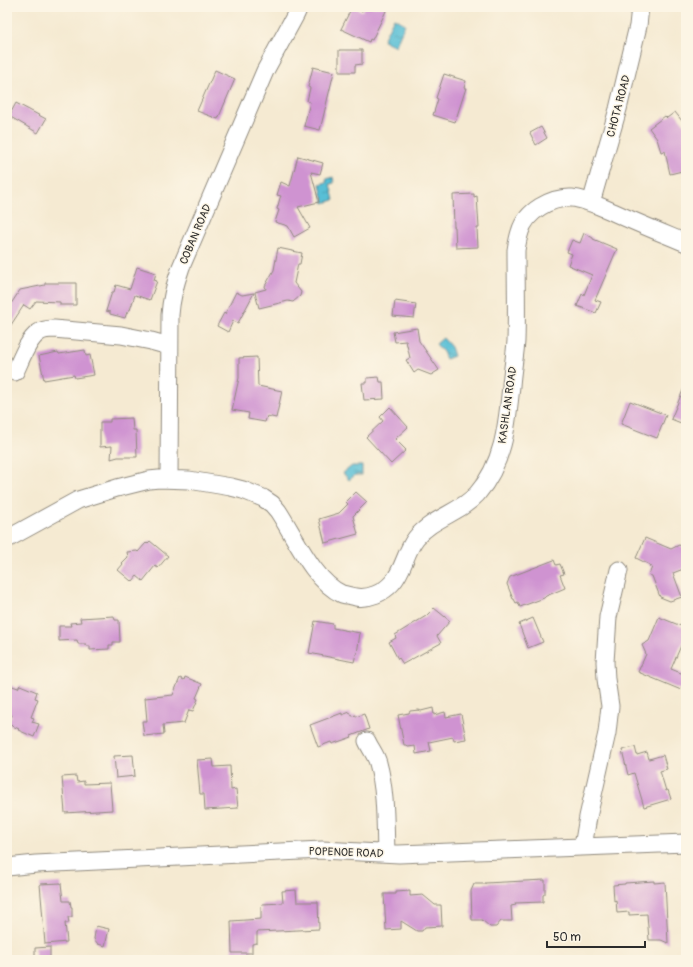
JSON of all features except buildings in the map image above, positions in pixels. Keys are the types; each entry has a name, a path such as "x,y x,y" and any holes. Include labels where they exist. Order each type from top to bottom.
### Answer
{"street":[{"name":"COBAN ROAD","path":"169,478 170,315 174,285 265,71 299,7"},
{"name":"CHOTA ROAD","path":"591,203 618,109 638,26 640,7"},
{"name":"KASHLAN ROAD","path":"7,539 78,500 149,480 169,478 189,480 231,487 263,498 272,504 278,511 309,563 324,582 342,594 361,597 375,595 385,590 392,583 399,573 410,547 422,531 467,503 476,495 496,465 500,455 506,426 516,342 516,250 520,231 531,214 548,202 562,198 574,198 591,203 686,243"},
{"path":"15,372 30,341 38,333 45,330 54,329 121,335 170,346"},
{"path":"583,847 588,817 607,733 610,706 605,662 608,617 619,570"},
{"path":"367,741 378,762 382,783 386,853"},
{"name":"POPENOE ROAD","path":"7,867 36,864 322,850 399,854 686,842"}],"water":[{"path":"394,18 405,24 395,46 383,40"},
{"path":"333,177 334,183 330,184 334,200 324,203 320,184 327,182 326,179"},
{"path":"443,338 451,347 454,356 446,359 443,352 436,344"},
{"path":"352,466 362,466 362,475 355,475 349,480 343,473"}]}
